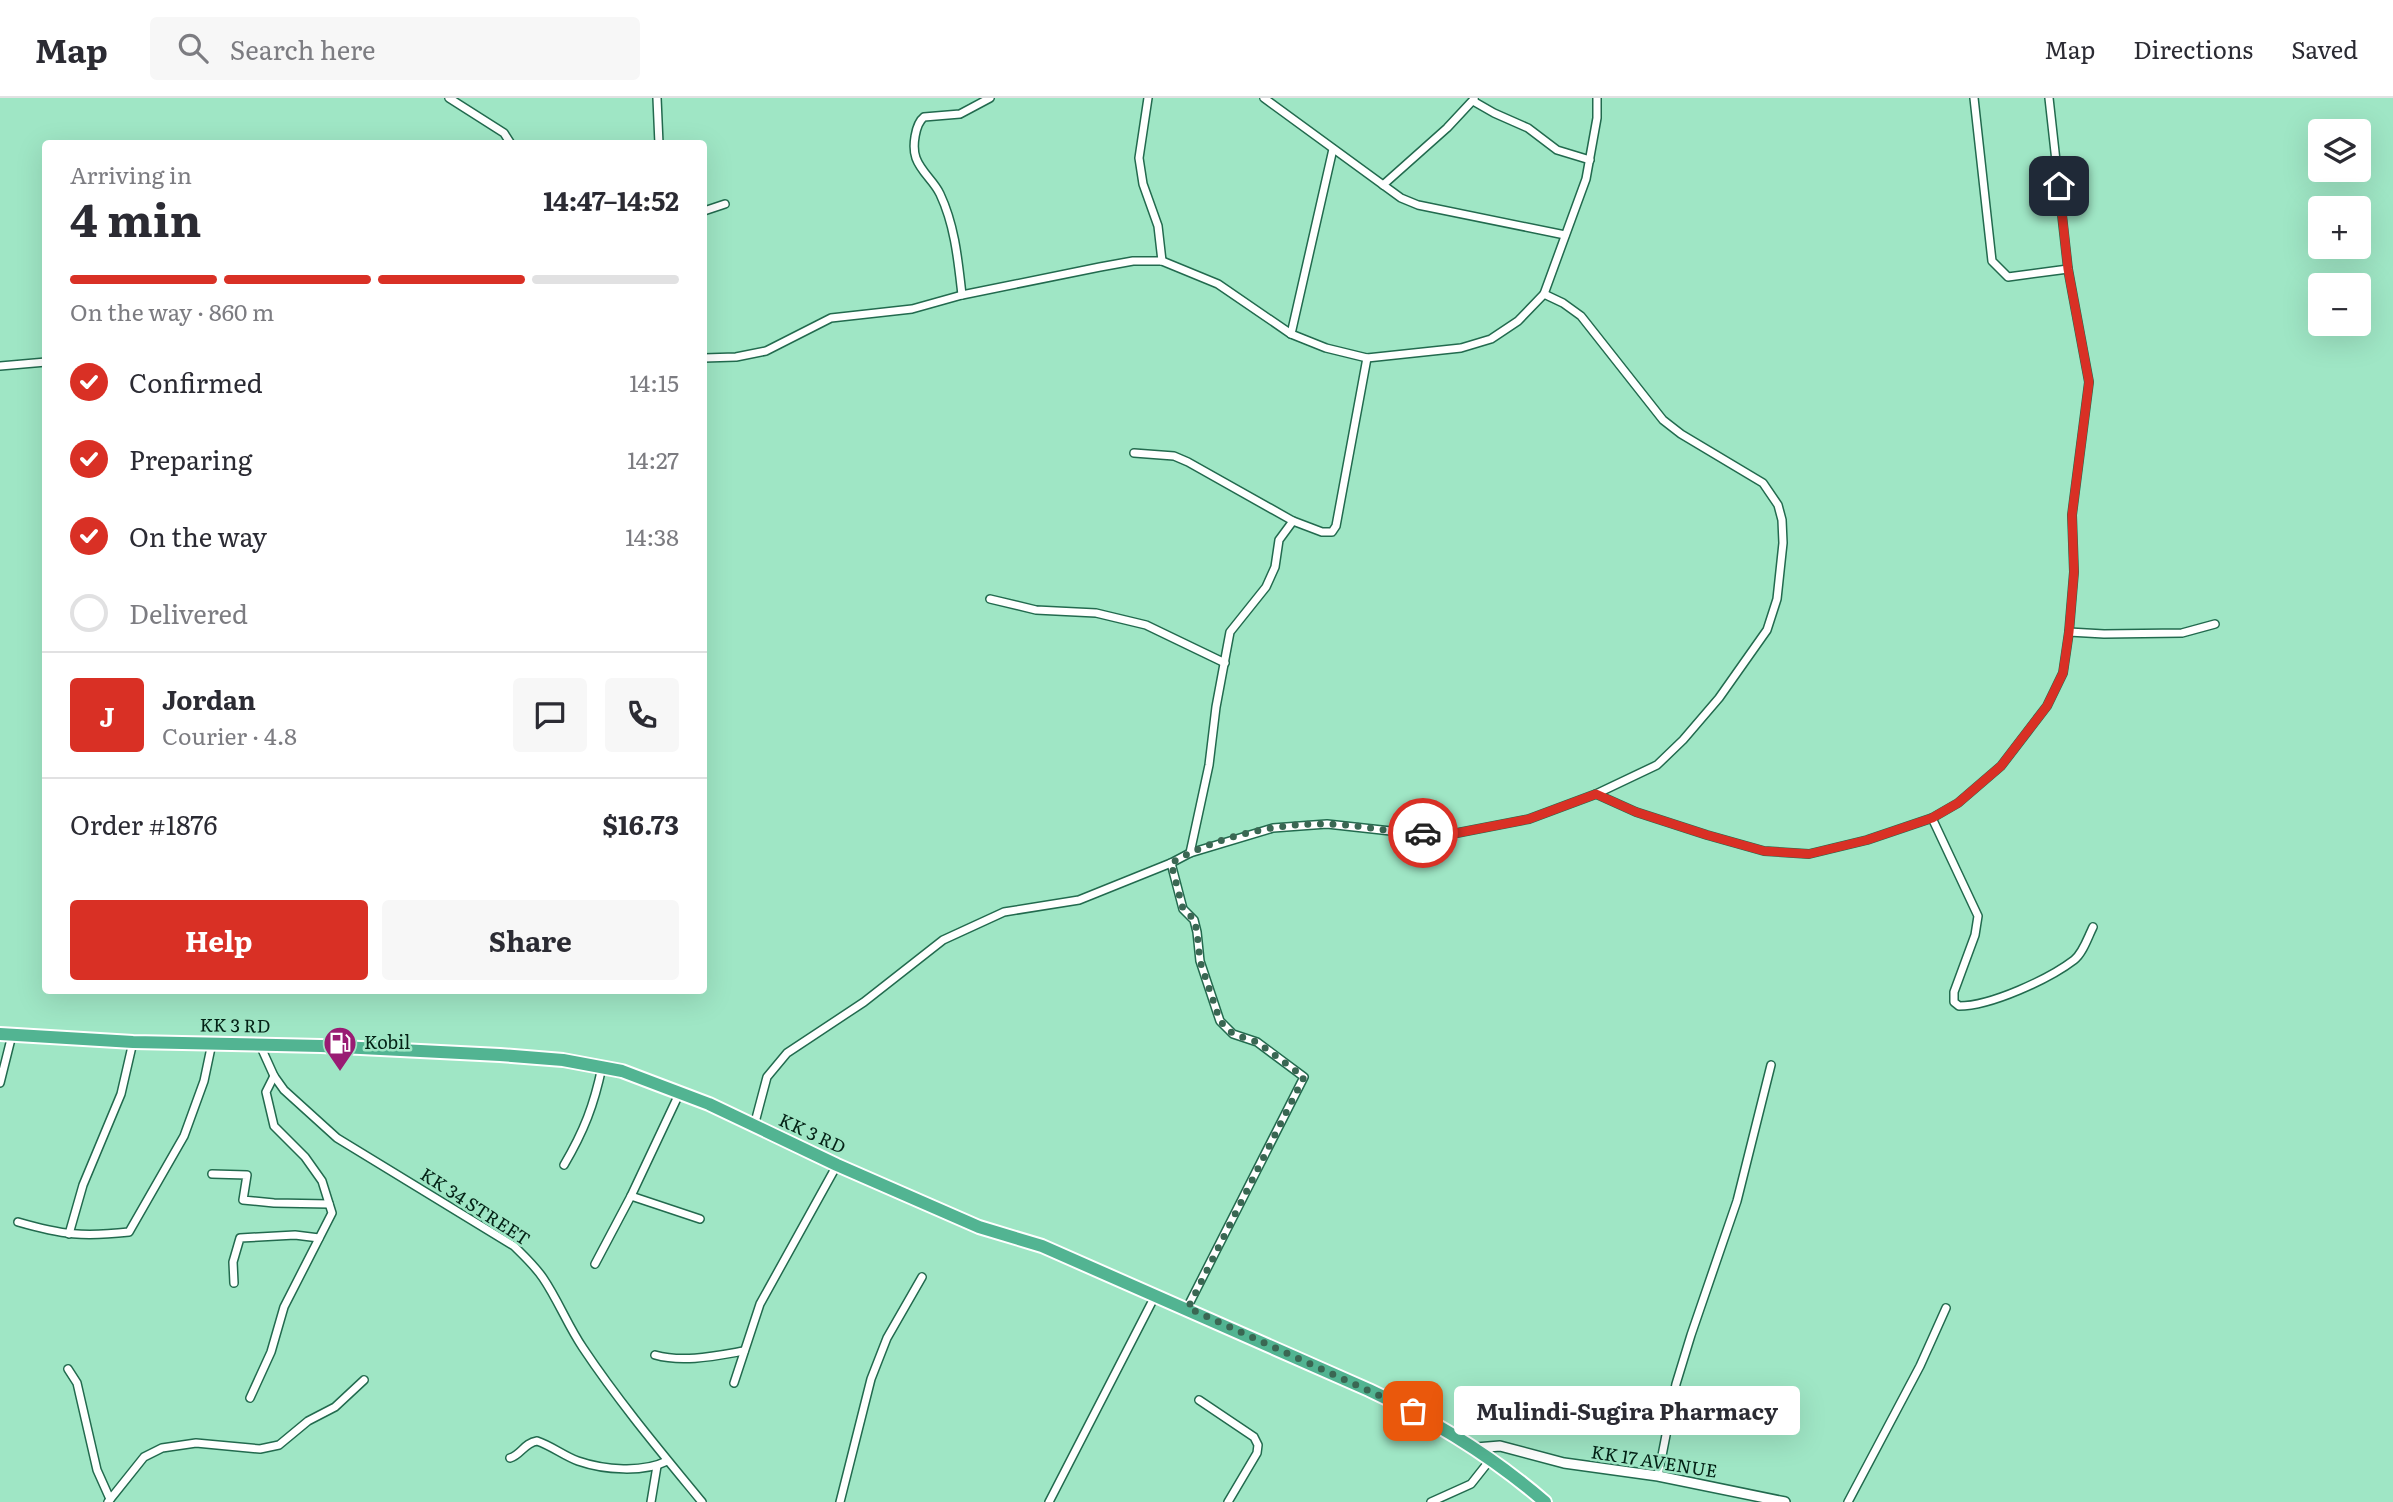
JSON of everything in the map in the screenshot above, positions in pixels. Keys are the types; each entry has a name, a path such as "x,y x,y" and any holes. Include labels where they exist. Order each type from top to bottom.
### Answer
{"highway":[{"name":"KK 3 RD","path":"6,1035 500,1055 563,1060 622,1071 680,1092 979,1227 1042,1246 1188,1308 1413,1411 1476,1448 1545,1502"}],"street":[{"path":"449,98 504,133 508,140"},
{"path":"657,98 659,140"},
{"path":"962,295 953,228 947,209 937,187 916,158 914,146 920,120 924,117 960,114 990,98"},
{"path":"1148,98 1139,158 1143,184 1158,226 1162,261"},
{"path":"1264,98 1401,198 1418,205 1565,235"},
{"path":"707,358 736,357 766,351 831,318 912,309 962,295 1133,261 1162,261 1218,284 1292,334 1326,348 1367,358 1461,348 1491,339 1518,321 1544,294 1586,179 1597,118 1597,98"},
{"path":"1974,98 1992,261 2008,277 2068,269"},
{"path":"1596,794 1636,812 1707,835 1764,851 1809,854 1867,840 1932,818 1958,803 2001,766 2047,706 2063,673 2069,632 2074,572 2072,515 2089,382 2068,269 2049,98"},
{"path":"1383,185 1447,128 1474,99 1494,113 1528,128 1556,150 1590,160"},
{"path":"1292,334 1333,149"},
{"path":"707,210 725,204"},
{"path":"754,1126 767,1077 787,1053 864,1002 943,940 1004,912 1079,900 1190,853 1249,834 1300,825 1327,824 1409,833 1457,833 1529,819 1596,794 1657,765 1683,740 1719,698 1767,630 1777,599 1783,542 1778,505 1763,483 1662,420 1581,316 1544,294"},
{"path":"1134,453 1174,456 1188,461 1293,521 1322,532 1332,532 1336,526 1367,358"},
{"path":"0,366 42,362"},
{"path":"1190,853 1209,765 1216,707 1230,632 1266,587 1275,567 1279,540 1293,521"},
{"path":"990,599 1036,610 1096,613 1146,625 1225,663"},
{"path":"2069,632 2182,633 2215,624"},
{"path":"1932,818 1978,916 1975,935 1954,992 1954,1002 1959,1006 2001,998 2028,986 2076,958 2093,927"},
{"path":"1171,863 1183,909 1194,919 1200,961 1220,1021 1233,1034 1257,1042 1304,1077 1188,1308"},
{"path":"0,1083 6,1035"},
{"path":"69,1234 83,1185 121,1094 133,1042"},
{"path":"18,1222 51,1232 88,1236 129,1232 184,1136 204,1081 212,1044"},
{"name":"KK 34 STREET","path":"259,1044 274,1076 297,1104 337,1138 513,1246 544,1279 583,1348 667,1461 702,1502"},
{"path":"1658,1476 1676,1384 1690,1335 1737,1201 1771,1065"},
{"path":"564,1165 583,1133 591,1113 602,1066"},
{"path":"250,1398 271,1352 284,1307 332,1213 322,1181 305,1157 274,1126 266,1092 274,1076"},
{"path":"595,1264 631,1196 680,1092"},
{"path":"734,1383 760,1304 837,1165"},
{"path":"212,1174 247,1175 243,1200 329,1204"},
{"path":"631,1196 700,1219"},
{"path":"234,1283 233,1262 240,1238 295,1235 319,1238"},
{"path":"840,1502 871,1379 887,1338 922,1278"},
{"path":"1049,1502 1155,1296"},
{"path":"1847,1502 1920,1366 1946,1308"},
{"path":"654,1355 672,1359 744,1351"},
{"path":"68,1369 77,1383 97,1470 109,1501"},
{"path":"109,1501 144,1457 162,1448 196,1443 260,1449 279,1445 308,1421 335,1407 364,1380"},
{"path":"1199,1401 1254,1437 1258,1445 1257,1453 1228,1502"},
{"path":"510,1458 530,1442 537,1441 578,1461 593,1465 628,1468 657,1466 667,1461"},
{"name":"KK 17 AVENUE","path":"1476,1448 1500,1446 1564,1463 1658,1476 1785,1502"},
{"path":"1432,1502 1471,1484 1490,1460"},
{"path":"651,1502 657,1466"}],"way so far":[{"path":"1413,1411 1188,1308 1304,1077 1257,1042 1233,1034 1220,1021 1200,961 1194,919 1183,909 1171,863 1190,853 1273,828 1327,824 1423,833"}],"place":[{"name":"Kobil","path":"340,1073"},
{"name":"Mulindi-Sugira Pharmacy","path":"1413,1411"}],"route":[{"path":"1423,833 1457,833 1529,819 1596,794 1636,812 1707,835 1764,851 1809,854 1867,840 1932,818 1958,803 2001,766 2047,706 2063,673 2069,632 2074,572 2072,515 2089,382 2068,269 2059,186"}]}
